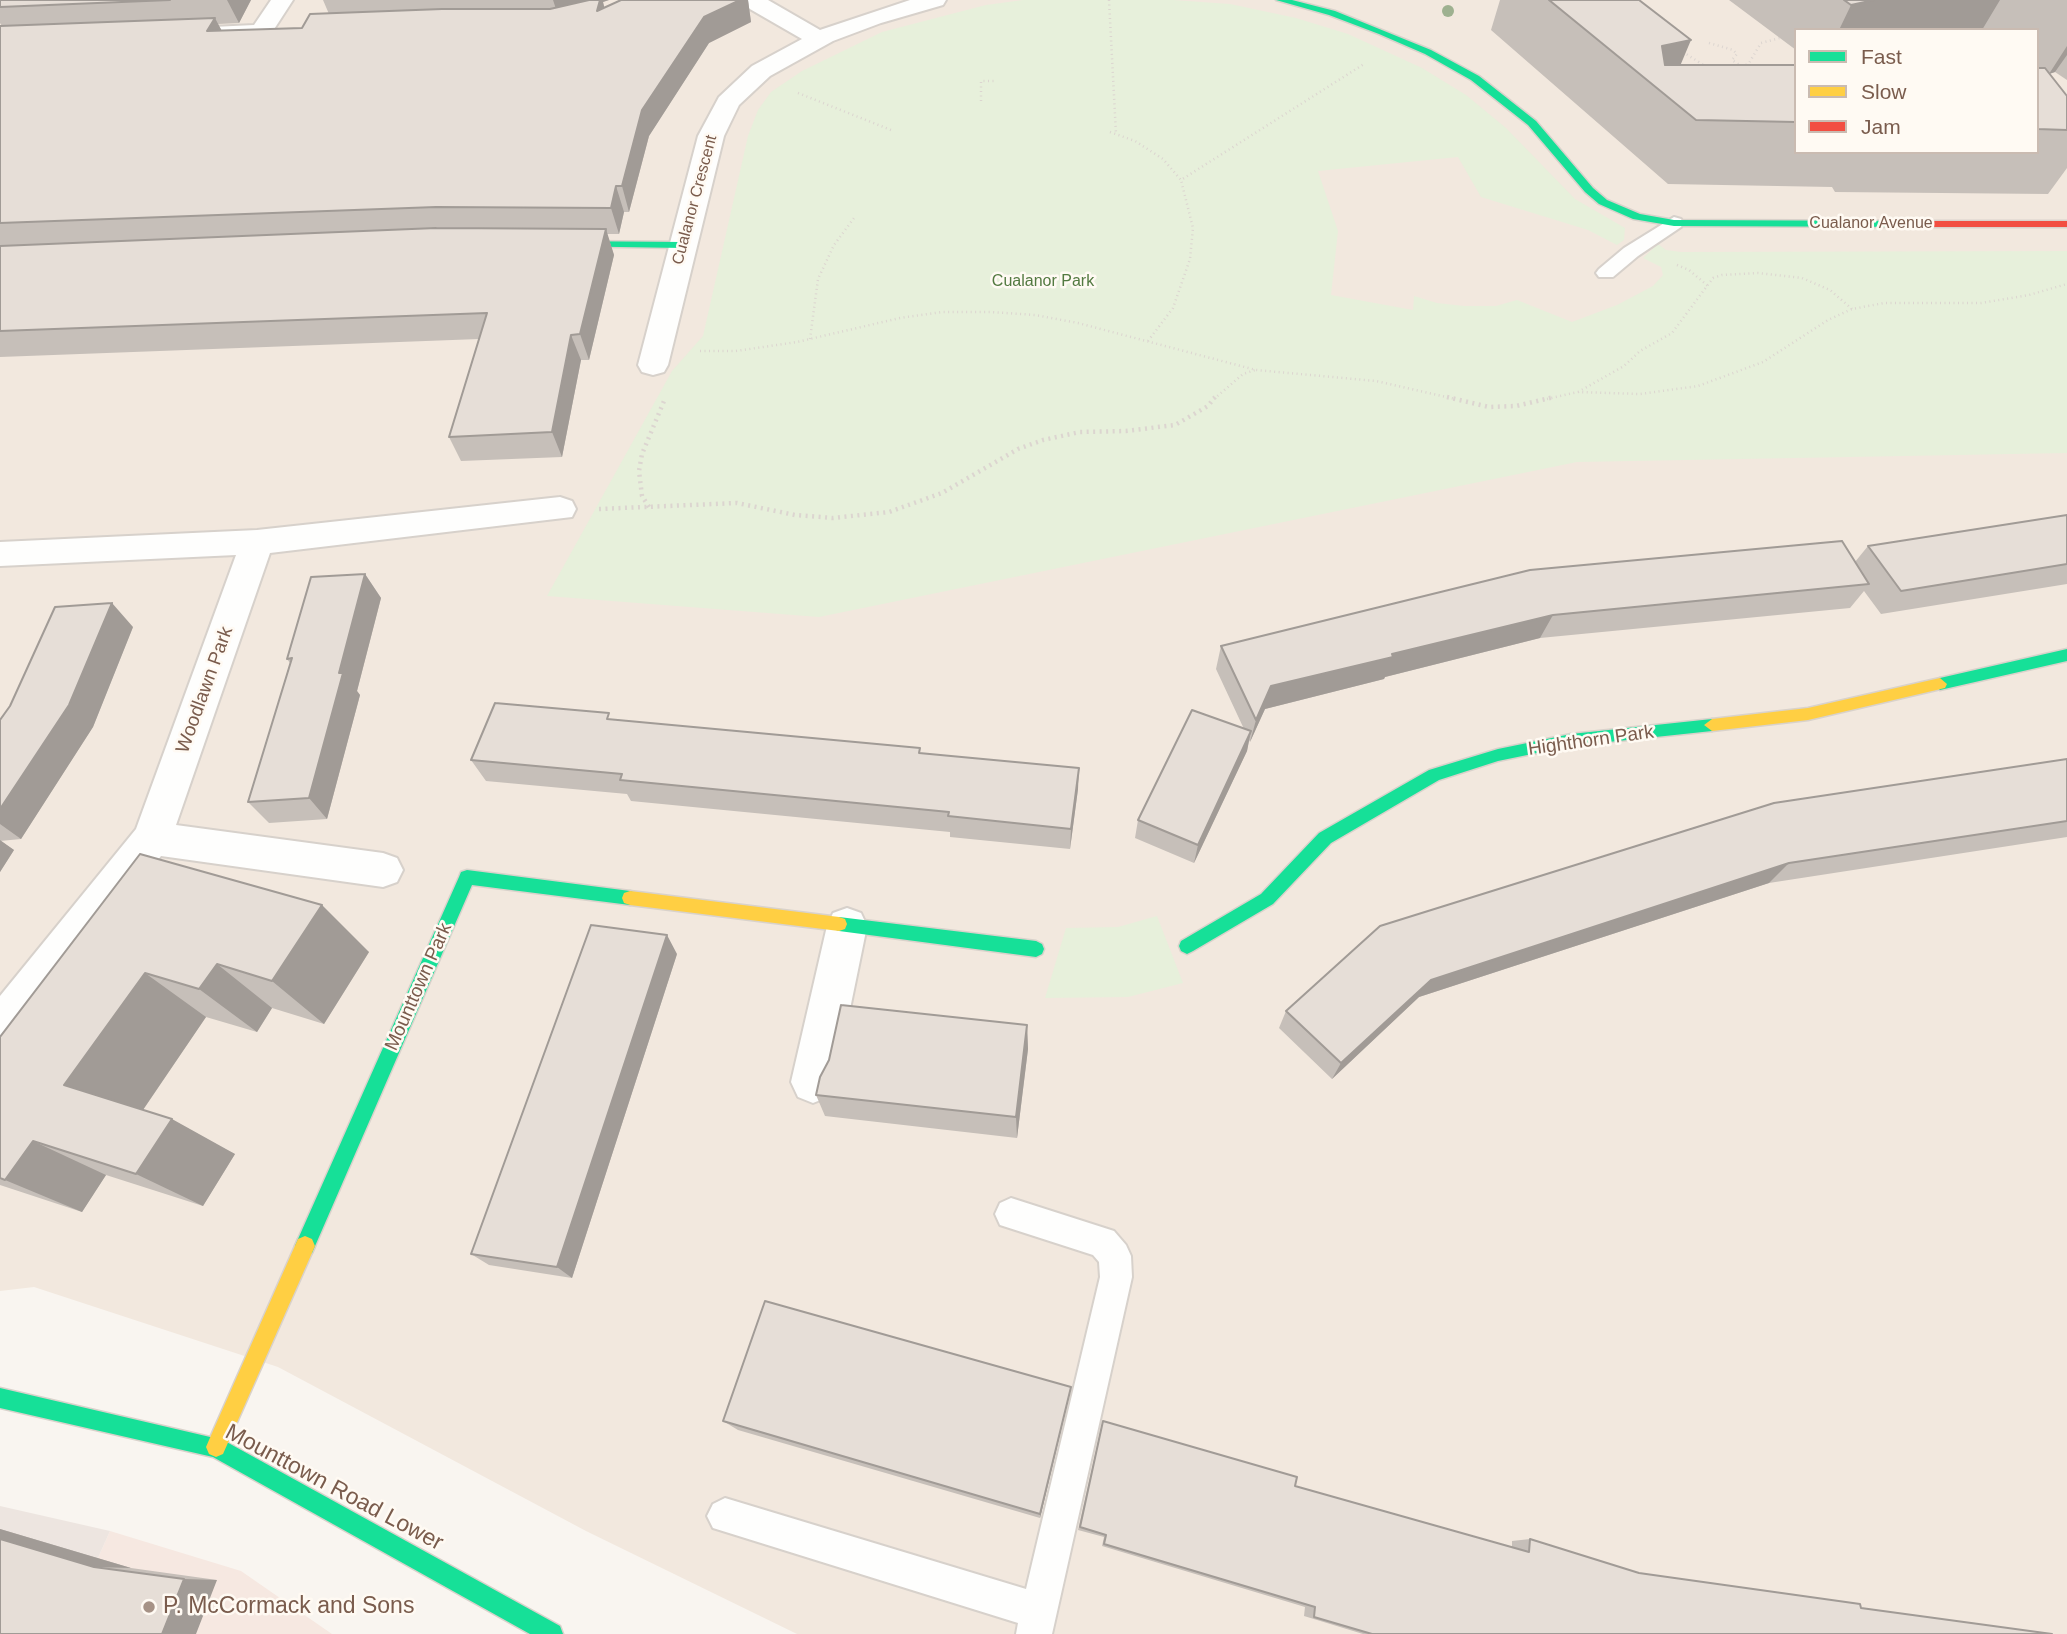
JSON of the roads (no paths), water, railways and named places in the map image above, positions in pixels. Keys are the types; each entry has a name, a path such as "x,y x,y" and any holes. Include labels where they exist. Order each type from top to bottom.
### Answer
{"street":[{"path":"195,34 272,32 282,0"},
{"path":"751,0 819,39"},
{"name":"Cualanor Crescent","path":"653,365 718,118 734,94 753,77 819,39 873,18 935,0"},
{"path":"1281,0 1332,13 1428,51 1475,78 1515,108 1549,140 1588,190 1603,202 1637,217 1674,223"},
{"name":"Cualanor Avenue","path":"1674,223 2067,224"},
{"path":"547,244 684,245"},
{"path":"0,554 257,542 560,509"},
{"name":"Woodlawn Park","path":"0,1029 152,838 257,542"},
{"name":"Highthorn Park","path":"1187,946 1267,899 1325,838 1434,775 1498,755 1571,740 1808,714 2060,662"},
{"path":"152,838 383,870"},
{"name":"Mounttown Park","path":"216,1447 467,877 1035,950"},
{"path":"813,1082 847,926"},
{"name":"Mounttown Road Lower","path":"0,1398 216,1447 552,1634"}],"lane":[{"path":"1606,273 1674,223"},
{"path":"725,1516 1037,1623 1116,1277 1115,1256 1103,1242 1011,1214"}],"place":[{"name":"P. McCormack and Sons","path":"149,1607"}],"park label":[{"name":"Cualanor Park","path":"1043,282"}]}
